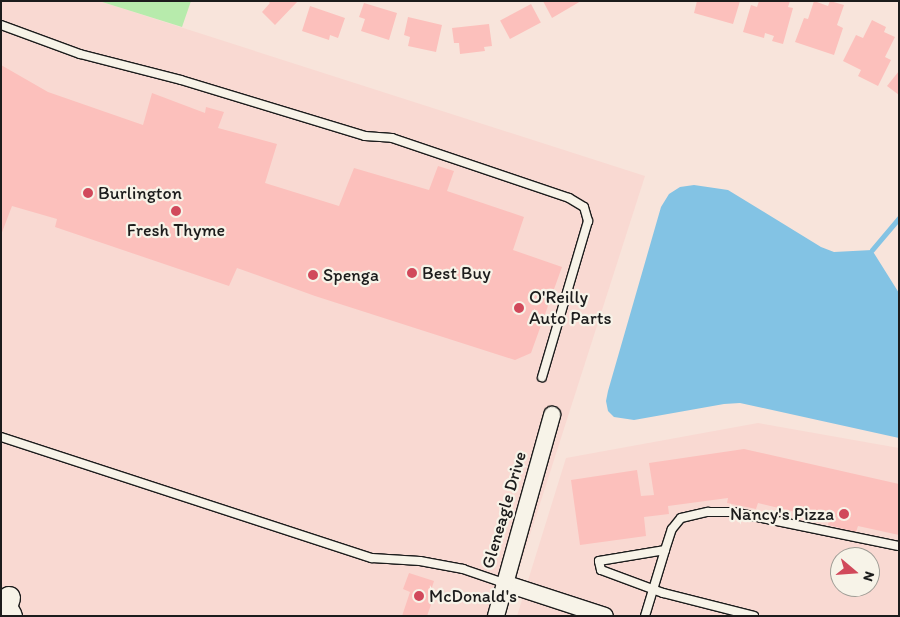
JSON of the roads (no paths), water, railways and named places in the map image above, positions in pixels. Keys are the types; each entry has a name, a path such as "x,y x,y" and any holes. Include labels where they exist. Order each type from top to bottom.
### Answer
{"street":[{"name":"Gleneagle Drive","path":"496,616 552,415"},
{"path":"504,583 605,616"},
{"path":"1,603 9,598 6,608 11,616"}],"lane":[{"path":"1,25 80,54 181,80 365,136 392,138 569,198 584,207 588,221 542,377"},
{"path":"1,438 372,558 420,561 463,568 504,583"},
{"path":"644,616 672,529 681,518 708,512 733,512 899,546"},
{"path":"665,550 599,561 601,570 653,589 754,616"}],"water":[{"path":"694,185 728,190 821,247 834,252 872,250 899,293 899,438 740,403 724,404 634,420 614,417 608,411 606,401 608,391 661,207 669,194 680,187"}],"waterway":[{"path":"872,250 899,218"}],"place":[{"name":"Burlington","path":"88,193"},
{"name":"Fresh Thyme","path":"176,211"},
{"name":"Best Buy","path":"412,273"},
{"name":"Spenga","path":"313,275"},
{"name":"O'Reilly Auto Parts","path":"519,308"},
{"name":"Nancy's Pizza","path":"844,514"},
{"name":"McDonald's","path":"419,596"}]}
